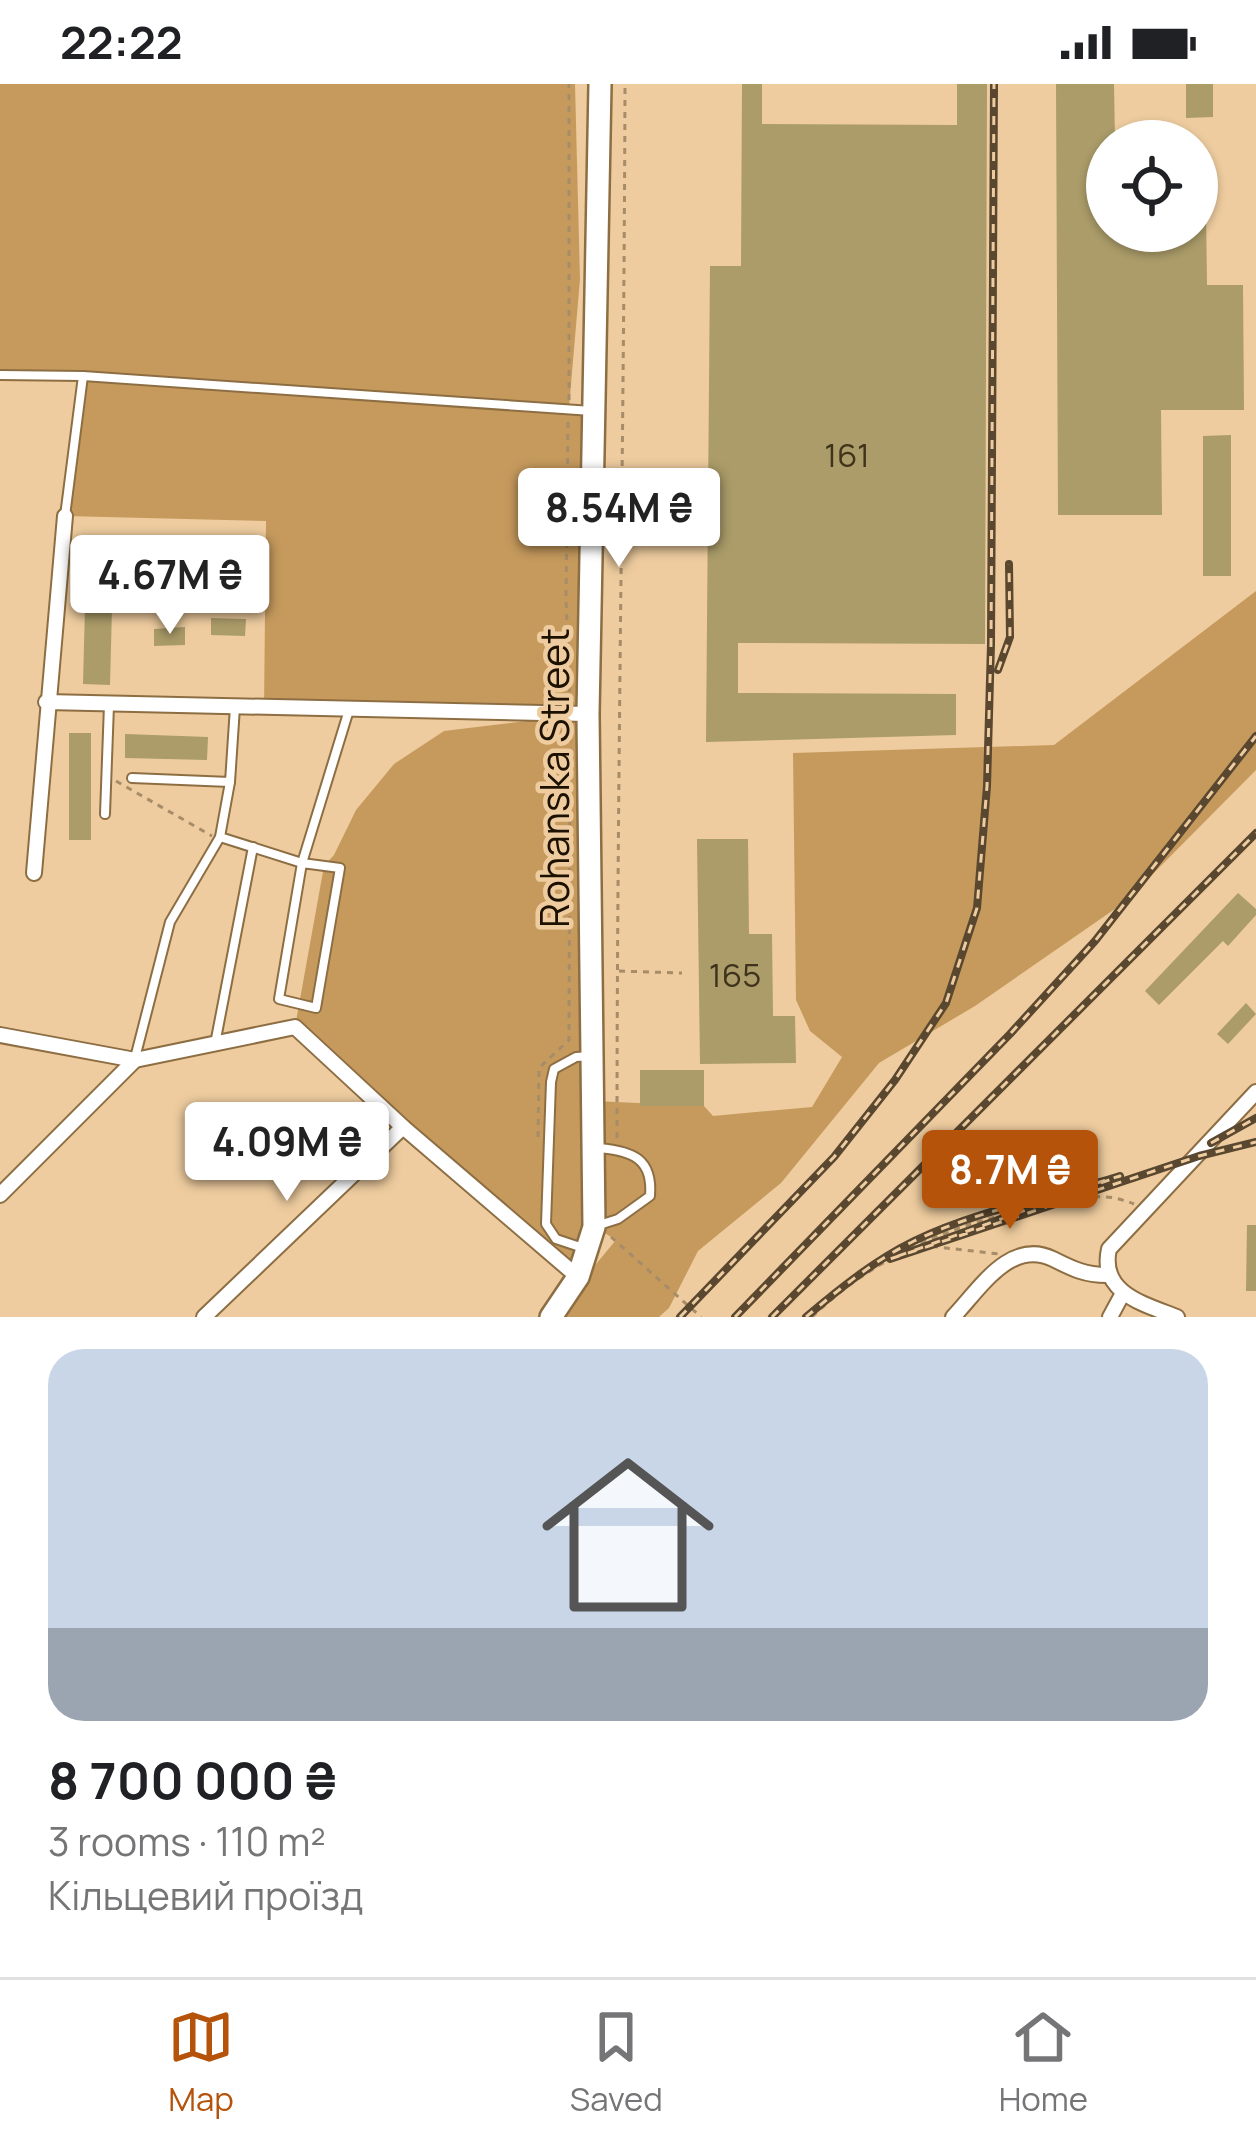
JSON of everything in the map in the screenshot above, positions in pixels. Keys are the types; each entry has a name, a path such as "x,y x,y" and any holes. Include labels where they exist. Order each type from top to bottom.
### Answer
{"main road":[{"name":"Rohanska Street","path":"551,1317 578,1277 594,1227 593,1055 579,714 594,411 600,84"}],"street":[{"path":"34,873 65,516"},
{"path":"46,702 579,714"},
{"path":"0,1035 135,1060 295,1027 578,1277"},
{"path":"0,1195 135,1060"},
{"path":"1107,1275 1109,1249 1119,1234 1256,1092"},
{"path":"204,1317 404,1127"},
{"path":"953,1317 1003,1265 1019,1255 1038,1253 1079,1273 1107,1275 1123,1293 1177,1317"},
{"path":"1110,1317 1123,1293"}],"lane":[{"path":"0,375 83,376 594,411"},
{"path":"65,516 83,376"},
{"path":"105,814 109,703"},
{"path":"135,1060 170,922 219,838 230,782 235,706"},
{"path":"219,838 302,862 340,868 316,1008 279,999 302,862 349,708"},
{"path":"132,778 230,782"},
{"path":"215,1044 254,848"},
{"path":"587,1250 556,1239 546,1224 554,1069 576,1057 593,1055"},
{"path":"593,1147 640,1160 652,1176 650,1196 618,1219 594,1227"}],"path":[{"path":"538,1154 539,1068 568,1040 579,714 566,598 569,84"},
{"path":"617,1150 626,84"},
{"path":"106,775 219,838"},
{"path":"617,971 682,973"},
{"path":"812,1317 846,1287 914,1244 977,1219 1110,1194 1147,1209"},
{"path":"594,1227 616,1240 701,1317"},
{"path":"914,1244 1019,1255"}],"shaded area":[{"path":"0,84 575,84 580,279 569,408 594,411 594,1101 704,1106 713,1116 812,1107 842,1057 810,1031 796,1000 793,753 1054,745 1256,591 1256,770 1125,902 975,1006 879,1063 781,1183 698,1251 669,1308 659,1317 552,1317 616,1240 595,1227 578,1277 295,1027 324,866 356,810 394,764 444,731 576,715 264,707 266,521 65,516 83,376 0,375"}],"building":[{"path":"742,84 762,84 762,124 957,125 957,84 987,84 985,644 738,643 738,693 956,694 956,735 706,742 710,266 741,266"},
{"path":"1056,84 1114,84 1115,120 1086,120 1086,252 1207,252 1207,285 1243,285 1244,410 1161,410 1162,515 1058,515"},
{"path":"1186,84 1213,84 1213,117 1186,118"},
{"path":"1231,435 1231,576 1203,576 1203,436"},
{"path":"85,553 102,553 103,582 86,583"},
{"path":"85,607 112,608 110,685 83,684"},
{"path":"211,618 246,619 245,636 211,635"},
{"path":"185,627 185,645 154,646 154,629"},
{"path":"69,733 91,733 91,840 69,840"},
{"path":"125,734 208,737 207,760 125,758"},
{"path":"697,839 748,839 749,934 772,934 773,1016 795,1016 796,1063 700,1064"},
{"path":"1238,893 1256,909 1256,915 1228,946 1223,941 1159,1005 1145,991"},
{"path":"1246,1003 1256,1014 1228,1044 1217,1034"},
{"path":"640,1070 704,1070 704,1106 640,1106"},
{"path":"1247,1225 1256,1225 1256,1291 1246,1291"}],"railway":[{"path":"680,1317 834,1157 895,1080 946,1003 977,908 991,644 994,84"},
{"path":"998,670 1010,637 1009,564"},
{"path":"735,1317 1095,941 1256,736"},
{"path":"772,1317 1256,833"},
{"path":"1211,1143 1256,1118"},
{"path":"806,1317 871,1266 938,1230 1120,1176 890,1259 1199,1156 1256,1142"}]}
